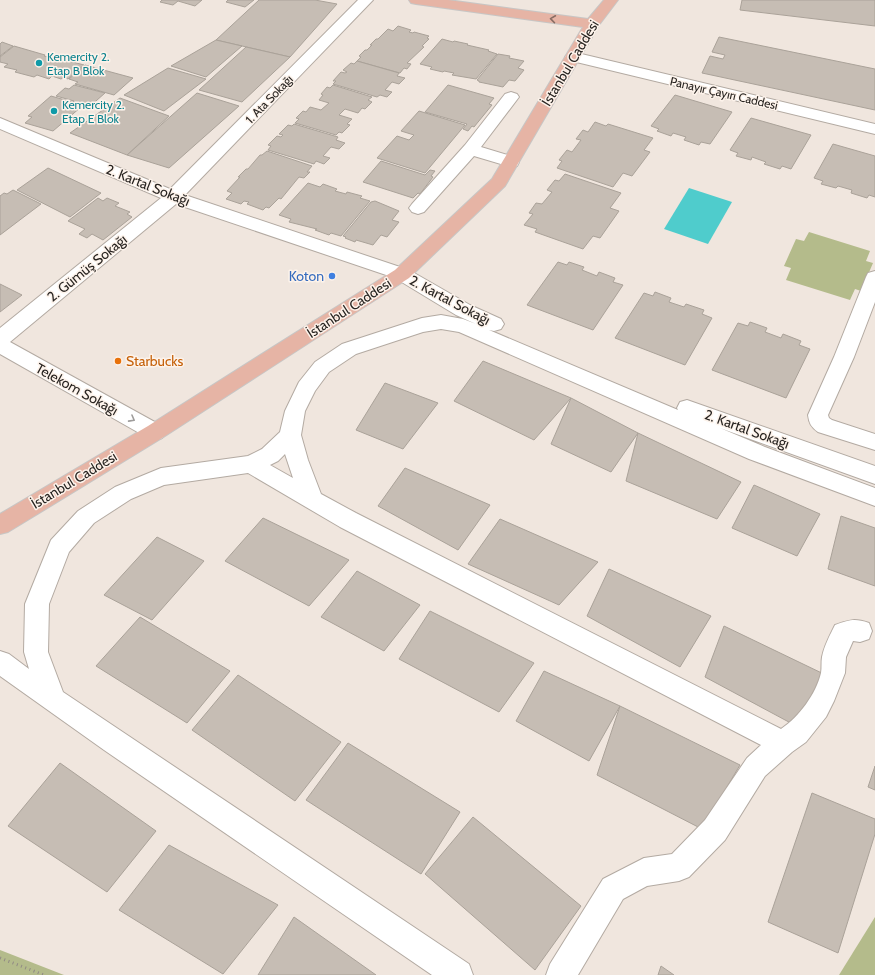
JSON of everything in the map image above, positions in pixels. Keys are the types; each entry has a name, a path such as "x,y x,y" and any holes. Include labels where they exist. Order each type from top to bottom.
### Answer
{"main road":[{"path":"416,0 592,24"},
{"name":"İstanbul Caddesi","path":"0,525 155,432 402,274 499,182 592,24 611,0"}],"street":[{"name":"1. Ata Sokağı","path":"173,197 366,0"},
{"name":"Panayır Çayırı Caddesi","path":"573,57 875,129"},
{"path":"418,208 471,149 511,97"},
{"name":"2. Kartal Sokağı","path":"0,123 173,197 402,274 464,310 693,410 875,475"},
{"path":"471,149 511,162"},
{"name":"2. Gümüş Sokağı","path":"0,339 173,197"},
{"path":"875,277 844,357 818,416 819,422 825,426 875,442"},
{"path":"313,501 297,460 290,435 295,411 306,387 322,367 349,349 422,325 441,322 463,326 757,453 875,497"},
{"name":"Telekom Sokağı","path":"0,345 155,432"},
{"path":"53,700 36,652 37,604 58,547 86,517 123,493 161,477 251,464 270,455 290,435"},
{"path":"251,464 348,520 783,743"},
{"path":"561,975 613,889 644,872 679,867 715,830 756,767 783,743 797,733 817,709 833,673 834,657 838,644 844,633 852,630 860,631"},
{"path":"0,662 53,700 458,975"}],"path":[{"path":"0,958 44,975"}],"green space":[{"path":"809,232 870,251 866,261 873,263 861,291 855,289 850,300 786,280 791,268 784,266 796,239 804,241"},
{"path":"875,917 875,975 839,975"},
{"path":"0,950 64,975 0,975"}],"water":[{"path":"689,188 732,202 708,244 664,229"}],"building":[{"path":"162,0 202,0 195,6 178,1 173,5 160,2"},
{"path":"228,0 254,0 245,7 226,2"},
{"path":"259,0 315,0 337,4 290,57 216,40"},
{"path":"742,0 875,0 875,26 740,10"},
{"path":"398,26 411,30 409,32 429,36 427,38 429,39 422,46 424,47 407,63 411,64 407,69 404,68 400,73 357,61 361,57 359,56 372,45 370,45 376,39 378,39 388,29 393,31"},
{"path":"719,37 875,69 875,110 702,73 710,56 723,59 725,55 712,52"},
{"path":"442,39 468,44 467,45 489,50 488,51 497,54 476,79 452,75 454,73 430,69 432,67 420,64"},
{"path":"216,40 242,46 206,77 171,66"},
{"path":"2,42 13,46 0,56 0,44"},
{"name":"Kemercity 2. Etap B Blok","path":"14,46 45,55 44,56 54,57 84,65 68,79 64,77 61,79 52,76 49,79 37,75 34,77 15,72 17,70 4,67 8,64 0,62 0,57"},
{"path":"246,47 290,57 242,102 199,90"},
{"path":"498,54 524,61 518,68 524,70 515,81 509,80 503,87 479,82 477,80"},
{"path":"357,61 399,73 397,76 405,78 399,84 392,82 385,90 392,92 387,97 380,95 377,97 333,84 336,81 333,81 341,72 347,72 343,70 351,63 354,64"},
{"path":"85,65 133,78 114,95 75,84 78,82 69,79"},
{"path":"168,68 206,79 164,111 124,95"},
{"path":"74,85 105,93 88,108 71,103 74,101 56,96 65,88 69,89"},
{"path":"333,85 372,97 368,100 372,102 365,109 362,108 358,113 345,109 339,115 352,119 347,124 350,125 342,133 339,132 336,135 295,123 299,119 296,118 303,111 306,112 310,107 321,110 329,103 319,100 323,95 321,94 327,87 330,88"},
{"path":"448,85 494,98 489,104 492,105 474,127 472,126 468,131 463,129 467,124 425,112"},
{"path":"197,93 239,106 169,168 127,155"},
{"path":"675,95 732,112 710,144 701,142 699,145 684,140 686,137 673,133 671,136 657,131 659,129 651,126"},
{"name":"Kemercity 2. Etap E Blok","path":"51,96 72,102 70,104 81,107 53,131 25,123 32,117 28,116"},
{"path":"120,98 169,116 127,155 70,133"},
{"path":"419,111 465,125 425,173 377,158 397,136 409,140 414,135 401,131"},
{"path":"751,118 811,135 791,169 782,166 780,169 764,164 766,162 752,157 751,160 736,156 738,153 730,150"},
{"path":"595,122 606,126 608,124 653,138 644,150 650,152 632,176 623,173 613,187 557,168 562,161 559,160 567,150 572,152 581,140 576,139 583,130 588,132"},
{"path":"294,124 338,137 336,140 345,143 339,149 331,147 323,156 330,158 324,164 316,161 314,164 268,150 271,146 268,145 277,136 281,137 283,135 279,134 288,125 292,126"},
{"path":"833,144 875,156 875,197 869,195 867,198 851,193 852,190 838,186 836,188 821,184 823,181 814,178"},
{"path":"267,151 312,166 307,172 310,172 304,178 299,177 281,199 279,198 269,208 266,207 263,210 247,204 249,202 244,201 241,204 226,199 232,193 227,191 240,177 238,177 246,169 248,169 260,155"},
{"path":"381,161 425,175 430,170 435,171 431,176 433,177 420,194 418,193 413,198 363,182"},
{"path":"48,168 101,193 70,217 17,190"},
{"path":"565,174 621,193 610,208 619,211 600,238 593,236 583,249 535,232 537,229 524,225 533,214 529,213 536,203 542,204 552,192 547,190 555,180 559,181"},
{"path":"308,183 320,187 323,184 337,189 335,191 346,194 347,192 362,196 360,198 370,201 341,236 331,233 329,235 315,230 317,229 289,222 291,219 279,215"},
{"path":"13,190 41,204 0,235 0,196"},
{"path":"98,198 103,201 107,198 119,203 115,206 130,212 127,214 132,217 103,240 92,234 87,238 79,234 85,229 68,221"},
{"path":"375,201 399,211 392,220 399,222 387,237 381,235 373,245 356,240 355,242 345,238 346,237 343,236 371,202"},
{"path":"558,262 567,265 569,262 584,267 582,270 597,276 599,272 615,278 613,282 623,285 593,330 527,305"},
{"path":"0,284 22,295 0,312"},
{"path":"655,292 671,298 669,302 684,307 686,304 704,310 702,314 712,318 685,365 615,338 644,293 653,296"},
{"path":"750,322 767,328 765,332 781,338 783,334 801,341 799,345 810,349 786,398 712,370 738,323 748,326"},
{"path":"483,361 571,398 534,440 454,401"},
{"path":"385,383 438,403 403,449 356,430"},
{"path":"571,398 638,433 611,472 551,444"},
{"path":"638,433 741,482 717,519 626,481"},
{"path":"405,468 490,505 458,550 378,506"},
{"path":"754,485 820,514 797,556 732,528"},
{"path":"841,516 875,528 875,586 828,569"},
{"path":"263,518 349,560 309,606 225,561"},
{"path":"500,519 598,562 559,605 468,564"},
{"path":"157,537 204,561 152,620 104,595"},
{"path":"609,569 711,616 680,667 587,616"},
{"path":"357,571 420,605 384,651 321,617"},
{"path":"430,611 534,663 499,712 399,659"},
{"path":"140,617 230,671 187,723 96,666"},
{"path":"724,626 830,677 800,728 705,677"},
{"path":"544,671 620,706 589,761 516,721"},
{"path":"238,675 341,742 295,801 192,730"},
{"path":"620,706 740,765 702,829 597,775"},
{"path":"348,743 460,812 421,874 306,800"},
{"path":"60,763 156,831 107,892 8,826"},
{"path":"875,766 875,790 868,787"},
{"path":"812,793 875,819 875,834 838,953 768,922"},
{"path":"473,817 581,906 535,970 425,874"},
{"path":"169,845 278,905 223,974 119,910"},
{"path":"294,917 376,975 258,975"},
{"path":"661,966 674,975 658,975"}],"place":[{"name":"Kemercity 2. Etap B Blok","path":"39,63"},
{"name":"Kemercity 2. Etap E Blok","path":"54,111"},
{"name":"Koton","path":"332,276"},
{"name":"Starbucks","path":"118,361"}]}
